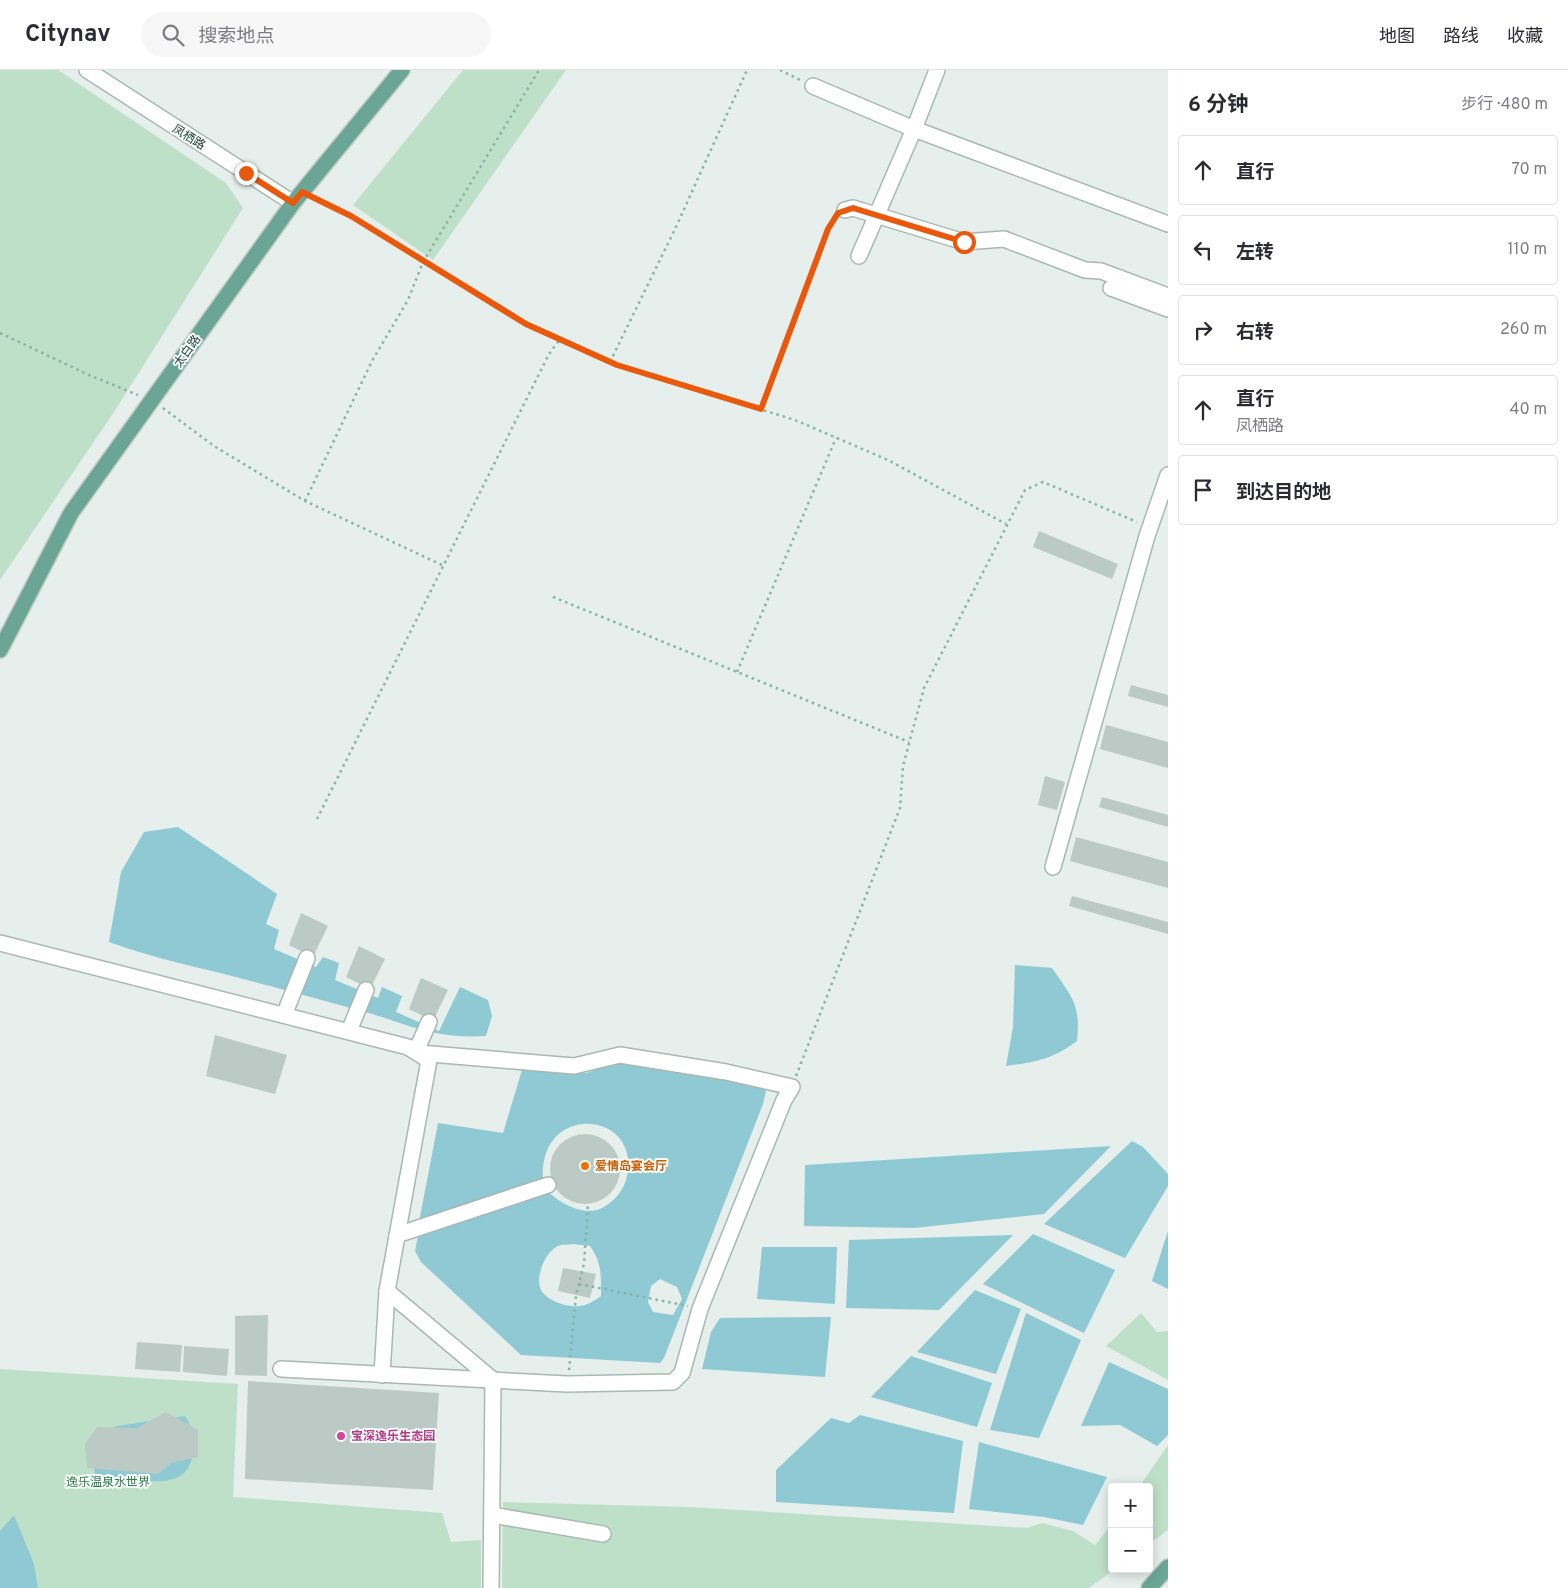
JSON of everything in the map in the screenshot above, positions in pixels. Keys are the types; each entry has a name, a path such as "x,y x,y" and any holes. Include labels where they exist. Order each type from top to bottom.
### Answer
{"main road":[{"name":"太白路","path":"0,650 71,513 298,198 402,70"},
{"path":"1149,1588 1168,1567"}],"street":[{"name":"凤栖路","path":"87,70 298,198"},
{"path":"859,256 914,130 937,70"},
{"path":"813,86 914,130 1168,224"},
{"path":"845,210 853,208 876,217 964,242 1004,239 1086,270 1101,271 1168,296"},
{"path":"1110,288 1168,308"},
{"path":"1054,867 1150,528 1168,475"},
{"path":"0,943 408,1047 429,1060 387,1290 382,1375"},
{"path":"284,1015 307,958"},
{"path":"349,1031 366,990"},
{"path":"417,1052 429,1022"},
{"path":"281,1369 567,1384 673,1382 682,1373 700,1309 784,1100 792,1087 726,1072 620,1055 574,1066 417,1052"},
{"path":"397,1235 548,1185"},
{"path":"387,1290 493,1380"},
{"path":"491,1588 493,1380"},
{"path":"492,1515 603,1534"}],"path":[{"path":"305,501 372,361 408,300 424,262 539,70"},
{"path":"610,362 676,227 747,70"},
{"path":"780,70 813,86"},
{"path":"298,198 351,216 526,324 610,362 795,420 888,460 1006,524"},
{"path":"761,409 828,229 838,213 845,210"},
{"path":"0,334 89,375 152,400 184,421 214,446 305,501 444,566"},
{"path":"317,820 549,354 560,339"},
{"path":"737,672 836,438"},
{"path":"792,1087 900,808 903,766 924,688 1025,490 1043,482 1150,528"},
{"path":"553,597 909,742"},
{"path":"567,1384 579,1284 584,1264 588,1204"},
{"path":"579,1284 700,1309"}],"green space":[{"path":"0,70 58,70 226,183 243,208 112,415 0,580"},
{"path":"463,70 566,70 433,260 353,205"},
{"path":"1141,1313 1157,1332 1168,1331 1168,1380 1106,1346"},
{"name":"逸乐温泉水世界","path":"0,1369 238,1384 233,1497 442,1513 451,1542 481,1540 481,1588 0,1588"},
{"path":"1168,1445 1168,1530 1153,1541 1153,1483 1142,1483"},
{"path":"503,1502 690,1507 1027,1528 1042,1523 1073,1531 1095,1545 1108,1529 1108,1573 1110,1573 1089,1588 502,1588"}],"water":[{"path":"178,827 277,894 266,924 279,930 274,949 316,967 323,957 339,963 335,980 378,998 382,987 402,996 396,1012 439,1031 460,987 488,1000 492,1016 486,1036 454,1036 426,1031 369,1013 169,960 109,942 121,872 144,832"},
{"path":"1015,965 1052,968 1074,1002 1078,1018 1077,1041 1060,1052 1044,1059 1006,1066 1013,1027"},
{"path":"618,1063 755,1081 766,1091 763,1104 664,1358 660,1363 521,1355 421,1262 415,1251 418,1236 547,1191 565,1204 588,1211 602,1208 615,1198 626,1181 627,1154 619,1138 605,1128 588,1124 571,1127 556,1137 546,1154 543,1179 419,1222 438,1123 503,1133 522,1070 586,1073","holes":["560,1245 590,1246 597,1258 601,1275 601,1296 586,1305 580,1306 563,1304 551,1299 542,1292 539,1282 543,1264 550,1253","660,1279 677,1287 682,1299 673,1315 653,1312 648,1302 651,1286"]},
{"path":"1132,1141 1143,1147 1168,1174 1168,1186 1125,1258 1044,1224"},
{"path":"1111,1146 1044,1214 914,1228 804,1226 805,1165"},
{"path":"1168,1231 1168,1289 1152,1281"},
{"path":"1033,1234 1115,1270 1084,1333 983,1284"},
{"path":"1013,1235 939,1310 846,1308 849,1240"},
{"path":"762,1247 837,1247 835,1304 757,1299"},
{"path":"975,1290 1021,1309 996,1374 917,1352"},
{"path":"1026,1313 1081,1340 1039,1438 990,1430"},
{"path":"831,1317 825,1377 702,1369 711,1332 720,1318"},
{"path":"911,1356 992,1383 977,1427 871,1397"},
{"path":"1109,1362 1168,1389 1168,1435 1157,1446 1120,1425 1081,1426"},
{"path":"860,1415 963,1441 954,1513 776,1502 776,1470 831,1418 849,1423"},
{"path":"185,1416 193,1433 193,1452 190,1464 185,1472 178,1477 170,1480 150,1481 95,1475 92,1452 101,1432 117,1426"},
{"path":"979,1442 1107,1477 1083,1525 1044,1517 969,1509"},
{"path":"14,1515 34,1564 38,1588 0,1588 0,1531"}],"building":[{"path":"1039,531 1118,564 1112,579 1033,547"},
{"path":"1131,685 1168,695 1168,707 1128,696"},
{"path":"1106,725 1168,742 1168,768 1100,749"},
{"path":"1045,776 1065,782 1057,810 1038,805"},
{"path":"1102,797 1168,815 1168,827 1099,807"},
{"path":"1076,837 1168,862 1168,888 1070,861"},
{"path":"1072,896 1168,922 1168,934 1069,906"},
{"path":"301,913 328,926 313,957 289,945"},
{"path":"359,946 385,959 370,989 346,977"},
{"path":"421,978 448,990 433,1021 409,1009"},
{"path":"215,1035 287,1055 275,1094 206,1076"},
{"name":"爱情岛宴会厅","path":"585,1134 598,1137 610,1144 617,1156 620,1169 617,1182 610,1194 598,1201 585,1204 572,1201 560,1194 553,1182 550,1169 553,1156 560,1144 572,1137"},
{"path":"563,1268 596,1274 590,1298 558,1291"},
{"path":"268,1315 267,1376 235,1375 235,1316"},
{"path":"137,1342 182,1345 180,1372 135,1369"},
{"path":"184,1346 229,1349 227,1376 183,1372"},
{"name":"宝深逸乐生态园","path":"248,1381 439,1393 433,1490 245,1479"},
{"path":"166,1412 198,1430 198,1457 171,1463 158,1474 87,1468 85,1444 97,1427 137,1428"}],"place":[{"name":"爱情岛宴会厅","path":"585,1166"},
{"name":"宝深逸乐生态园","path":"341,1436"}],"route":[{"path":"246,173 293,203 302,192 351,216 526,324 617,365 761,409 828,229 838,213 853,208 902,225 964,242"}]}
